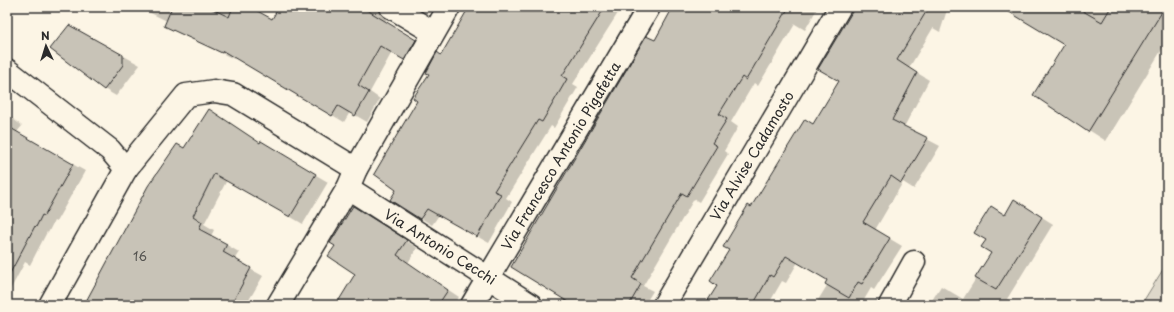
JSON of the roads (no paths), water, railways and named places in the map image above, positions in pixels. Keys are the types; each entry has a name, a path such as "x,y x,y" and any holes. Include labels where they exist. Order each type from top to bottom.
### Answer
{"street":[{"path":"391,7 433,32"},
{"path":"278,305 348,188 356,169 433,32 449,7"},
{"name":"Via Francesco Antonio Pigafetta","path":"472,305 649,7"},
{"name":"Via Alvise Cadamosto","path":"664,305 840,7"},
{"path":"7,70 110,150 126,169"},
{"path":"50,305 126,169 186,95 214,91 233,94 356,169"},
{"name":"Via Antonio Cecchi","path":"348,188 531,305"},
{"path":"890,305 914,262"}]}
